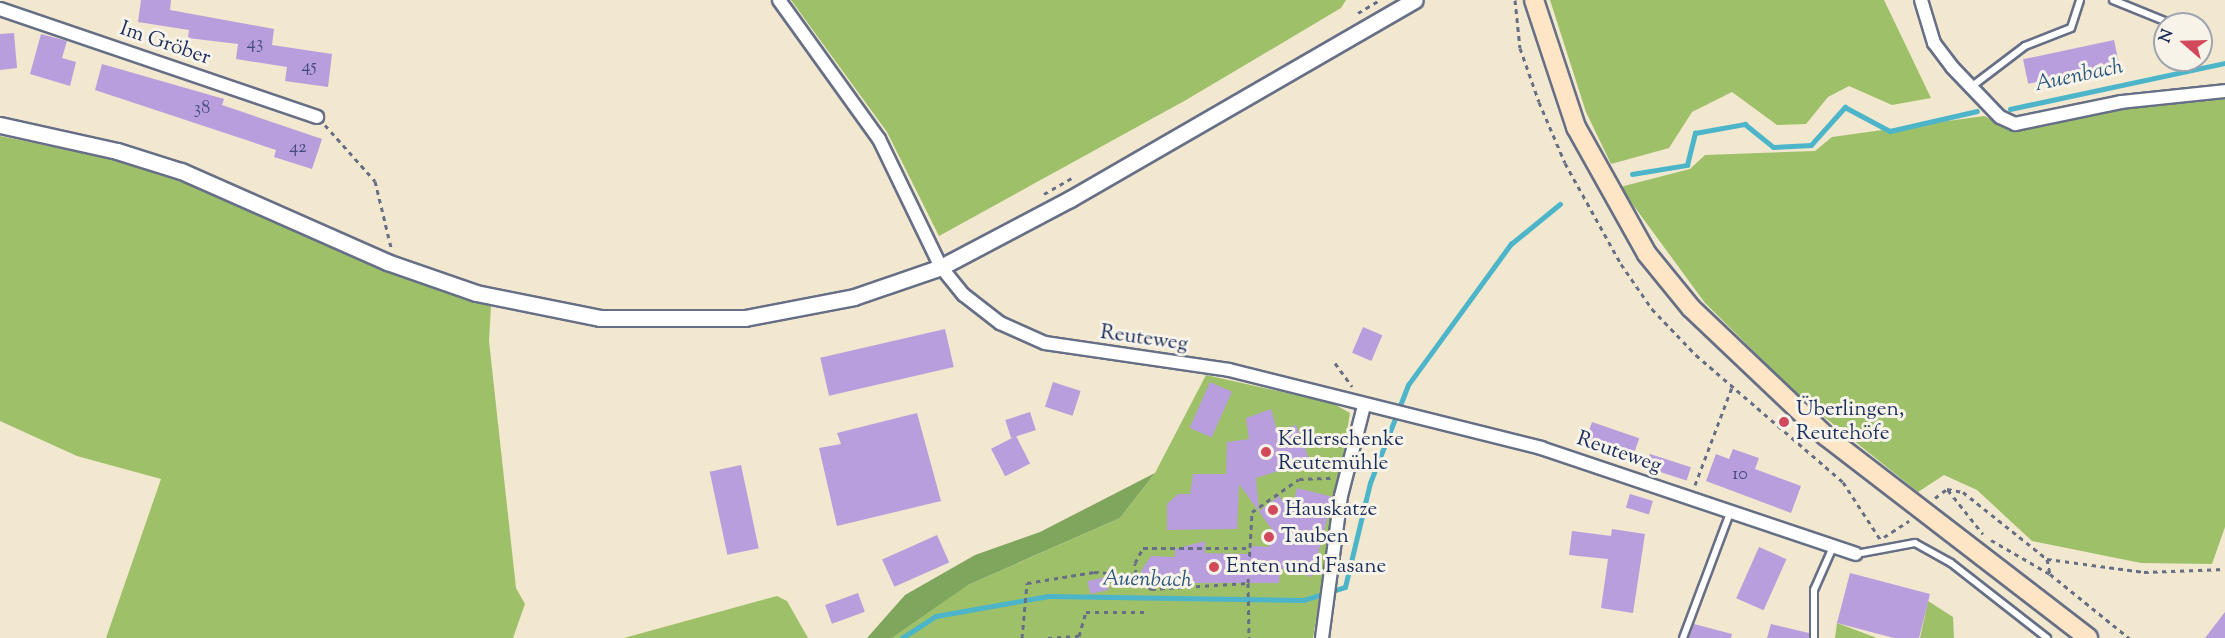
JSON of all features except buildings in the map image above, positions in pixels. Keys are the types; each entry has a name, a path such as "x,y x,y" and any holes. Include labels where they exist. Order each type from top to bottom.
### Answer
{"main road":[{"path":"1534,0 1576,128 1647,254 1691,308 1826,436 2088,638"}],"street":[{"name":"Reuteweg","path":"779,0 879,139 941,267 964,295 1000,323 1045,343 1229,370 1364,406 1541,448 1856,554"},
{"path":"0,126 117,151 181,171 387,262 476,293 576,315 685,322 774,315 880,290 941,267 1415,0"},
{"path":"1922,0 1934,43 2000,117 2015,124 2121,102 2225,91"},
{"name":"Im Gröber","path":"0,9 317,117"},
{"path":"1322,638 1328,578 1346,479 1364,406"}],"lane":[{"path":"1971,87 2025,46 2071,28 2080,0"},
{"path":"2113,0 2153,16"},
{"path":"1683,638 1730,513"},
{"path":"1856,554 1915,543 1951,562 2047,638"},
{"path":"1814,638 1814,590 1833,547"}],"path":[{"path":"317,117 375,181 391,250 402,254"},
{"path":"1335,363 1364,406"},
{"path":"1690,498 1732,387"},
{"path":"1249,638 1248,548 1252,512 1273,495 1299,479 1346,479"},
{"path":"1935,498 1947,489"},
{"path":"1947,489 1981,502 2047,559 2144,572 2225,569"},
{"path":"1947,489 1986,538 2050,574 2128,638"},
{"path":"1880,539 1910,520"},
{"path":"1248,548 1143,548 1134,563 1136,574 1151,589 1248,583"},
{"path":"2047,559 2050,574"},
{"path":"1022,638 1023,607 1027,583 1094,572 1136,574"},
{"path":"1048,638 1078,636 1086,612 1146,612"}],"green space":[{"path":"791,0 1346,0 1341,8 1186,100 939,236 887,132"},
{"path":"1550,0 1884,0 1931,98 1892,105 1849,86 1828,97 1806,124 1777,125 1732,92 1692,112 1669,148 1611,164 1586,112"},
{"path":"2225,96 2225,527 2212,564 2141,563 2032,541 1977,490 1944,475 1918,492 1803,400 1705,303 1620,187 1690,169 1705,155 1815,151 1832,137 1984,116 2016,131 2123,106"},
{"path":"0,136 113,159 187,184 401,276 491,306 489,341 516,588 525,604 513,638 106,638 161,479 77,456 0,421"},
{"path":"1206,375 1332,403 1350,413 1313,638 892,638 966,586 1120,518 1155,473"},
{"path":"1155,473 1120,518 968,585 892,638 867,638 905,595 975,555 1040,532"},
{"path":"777,596 787,601 808,638 624,638"},
{"path":"1928,601 1953,617 1954,638 1920,638"},
{"path":"1837,623 1877,638 1835,638"}],"waterway":[{"name":"Auenbach","path":"2010,109 2225,63"},
{"name":"Auenbach","path":"1632,174 1687,165 1695,133 1745,124 1773,147 1811,145 1845,107 1890,131 1977,111"},
{"name":"Auenbach","path":"902,638 936,616 1048,596 1304,600 1345,587 1370,483 1408,385 1511,244 1560,204"}],"place":[{"name":"Überlingen, Reutehöfe","path":"1784,422"},
{"name":"Kellerschenke Reutemühle","path":"1266,452"},
{"name":"Hauskatze","path":"1273,510"},
{"name":"Tauben","path":"1269,537"},
{"name":"Enten und Fasane","path":"1214,567"}]}
